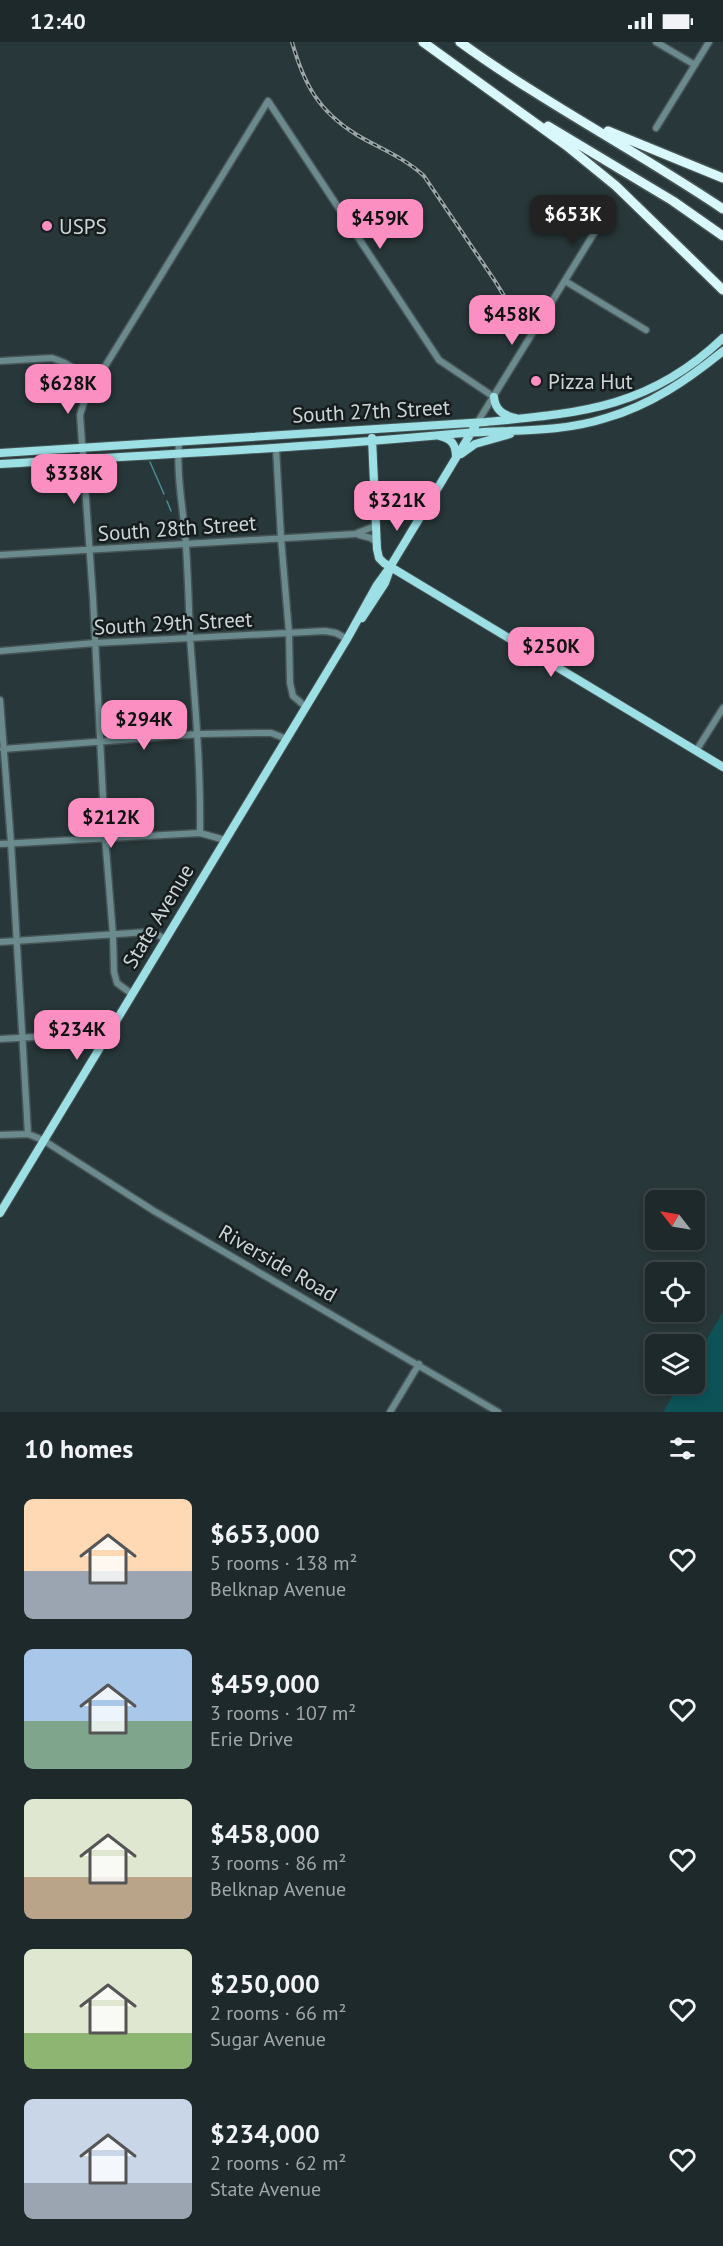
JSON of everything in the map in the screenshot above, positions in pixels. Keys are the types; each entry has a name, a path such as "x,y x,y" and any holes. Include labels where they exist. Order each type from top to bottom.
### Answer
{"highway":[{"path":"423,42 567,146 616,186 723,290"},
{"path":"460,42 514,79 723,209"},
{"path":"514,79 609,131 723,178"},
{"path":"478,82 673,201 723,236"}],"main road":[{"name":"South 27th Street","path":"0,453 477,423 592,410 659,385 684,369 723,338"},
{"name":"South 27th Street","path":"0,464 276,448 472,432 527,430 586,423 628,411 649,402 697,372 723,351"},
{"path":"494,397 501,413 522,419"},
{"name":"State Avenue","path":"0,1213 347,639 378,595 387,579 390,567 477,423"},
{"path":"372,429 375,526 379,558 390,567 723,768"},
{"path":"455,459 475,444 527,430"},
{"path":"436,435 452,442 456,451 455,459"}],"street":[{"path":"656,42 695,65"},
{"path":"656,128 709,42"},
{"path":"132,994 116,979 105,837 81,407 267,101 439,360 494,397"},
{"path":"477,423 601,222"},
{"path":"565,281 646,330"},
{"path":"0,361 58,360 96,381"},
{"path":"179,442 190,638 199,734 200,833"},
{"path":"276,448 291,691 297,701 306,707"},
{"name":"South 28th Street","path":"356,534 375,526"},
{"name":"South 28th Street","path":"0,555 356,534 367,536 376,542"},
{"name":"South 29th Street","path":"0,651 95,643 289,633 330,632 347,639"},
{"path":"0,700 28,1134 0,1136"},
{"path":"696,751 723,708"},
{"path":"3,749 199,734 271,733 287,739"},
{"path":"0,844 200,833 225,840"},
{"path":"0,942 153,932 165,939"},
{"path":"0,1039 86,1034 104,1041"},
{"name":"Riverside Road","path":"28,1134 43,1140 154,1211 498,1412"},
{"path":"390,1412 419,1364"}],"shaded area":[{"path":"723,1312 723,1412 663,1412 674,1394 705,1394 705,1342"}],"waterway":[{"path":"150,462 164,494"},
{"path":"167,501 171,511"}],"railway":[{"path":"292,42 308,84 322,106 357,135 400,159 424,176 520,322"}],"place":[{"name":"USPS","path":"47,226"},
{"name":"Pizza Hut","path":"536,381"}]}
